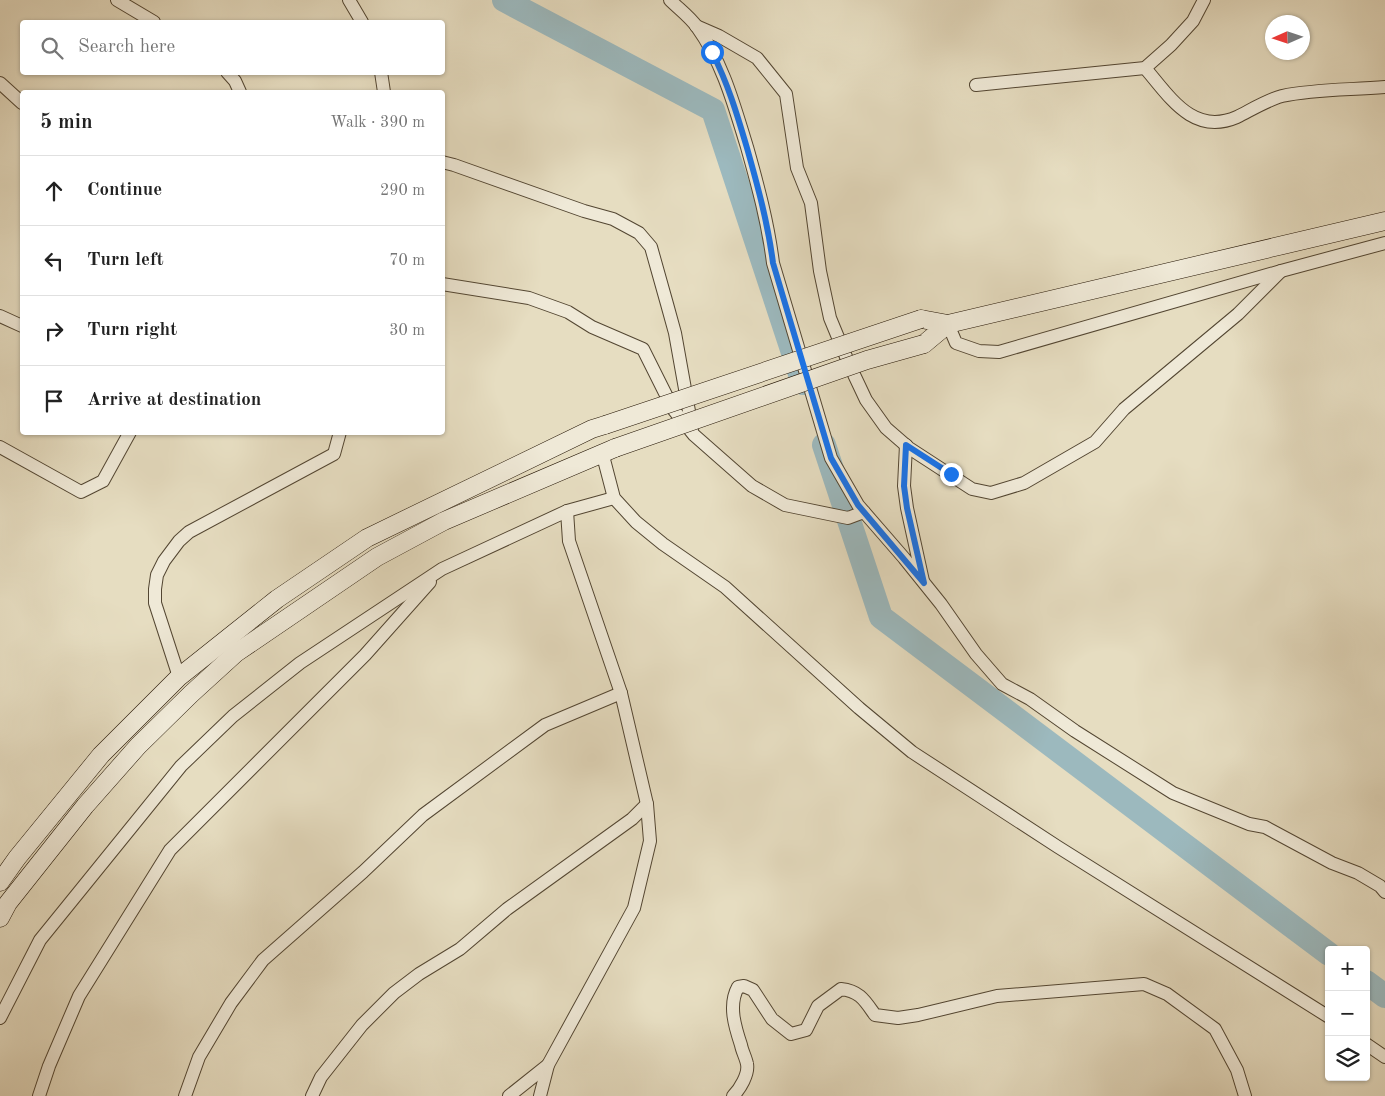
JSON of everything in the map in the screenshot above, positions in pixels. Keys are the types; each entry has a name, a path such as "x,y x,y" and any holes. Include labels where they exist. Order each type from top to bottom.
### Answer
{"street":[{"path":"117,0 151,20"},
{"path":"349,0 361,20"},
{"path":"670,0 696,26 712,52 733,100 763,203 773,263 831,458 858,505 924,583 976,654 1002,684 1030,699 1075,731 1173,793 1249,824 1265,827 1332,863 1358,873 1380,886 1385,892"},
{"path":"976,85 1145,68 1171,45 1193,21 1204,0"},
{"path":"696,26 719,36 757,58 786,94 797,168 812,203 820,271 830,318 866,400 886,428 906,445 972,489 991,493 1024,483 1095,442 1124,409 1238,314 1281,271"},
{"path":"1145,68 1182,110 1205,121 1222,121 1234,118 1280,97 1305,93 1385,88"},
{"path":"230,75 239,90"},
{"path":"381,75 384,90"},
{"path":"0,83 20,101"},
{"path":"445,163 584,211 614,219 639,233 651,247 675,333 694,435"},
{"path":"0,882 100,755 179,678 277,599 366,538 584,433 921,318 948,324 1385,221"},
{"path":"948,324 956,342 979,351 999,352 1385,243"},
{"path":"445,284 528,298 568,312 592,327 643,349 673,409 694,435 752,486 785,505 848,518 864,512"},
{"path":"0,316 20,325"},
{"path":"0,918 8,903 85,806 138,746 191,694 236,653 377,557 444,520 609,450 867,360 924,344 948,324"},
{"path":"0,447 81,492 103,481 128,435"},
{"path":"179,678 155,603 157,575 164,561 179,541 189,532 334,454 339,435"},
{"path":"906,445 904,486 907,508 924,583"},
{"path":"609,450 614,498 636,522 663,544 725,587 859,708 912,752 1058,847 1325,1014"},
{"path":"0,1018 40,940 181,766 233,716 300,663 442,569 567,511 614,498"},
{"path":"540,1096 548,1065 634,908 650,841 646,804 621,693 569,541 567,511"},
{"path":"39,1096 49,1066 79,996 170,850 365,655 442,569"},
{"path":"185,1096 199,1057 231,1003 263,960 363,872 423,815 546,725 621,693"},
{"path":"312,1096 321,1077 362,1024 394,993 419,974 460,949 507,909 632,819 646,804"},
{"path":"733,1096 742,1083 748,1066 740,1045 732,1003 738,987 744,986 753,990 772,1019 791,1034 806,1030 818,1006 841,989 853,990 864,1000 875,1015 898,1018 998,996 1144,984 1167,994 1215,1029 1237,1070 1245,1096"},
{"path":"1370,1047 1385,1057"},
{"path":"509,1096 548,1065"}],"waterway":[{"path":"504,0 713,110 803,383"},
{"path":"824,445 881,617 1325,951"},
{"path":"1370,985 1385,996"}],"route":[{"path":"712,52 733,100 763,203 773,263 831,458 858,505 924,583 907,508 904,486 906,445 951,474"}]}
